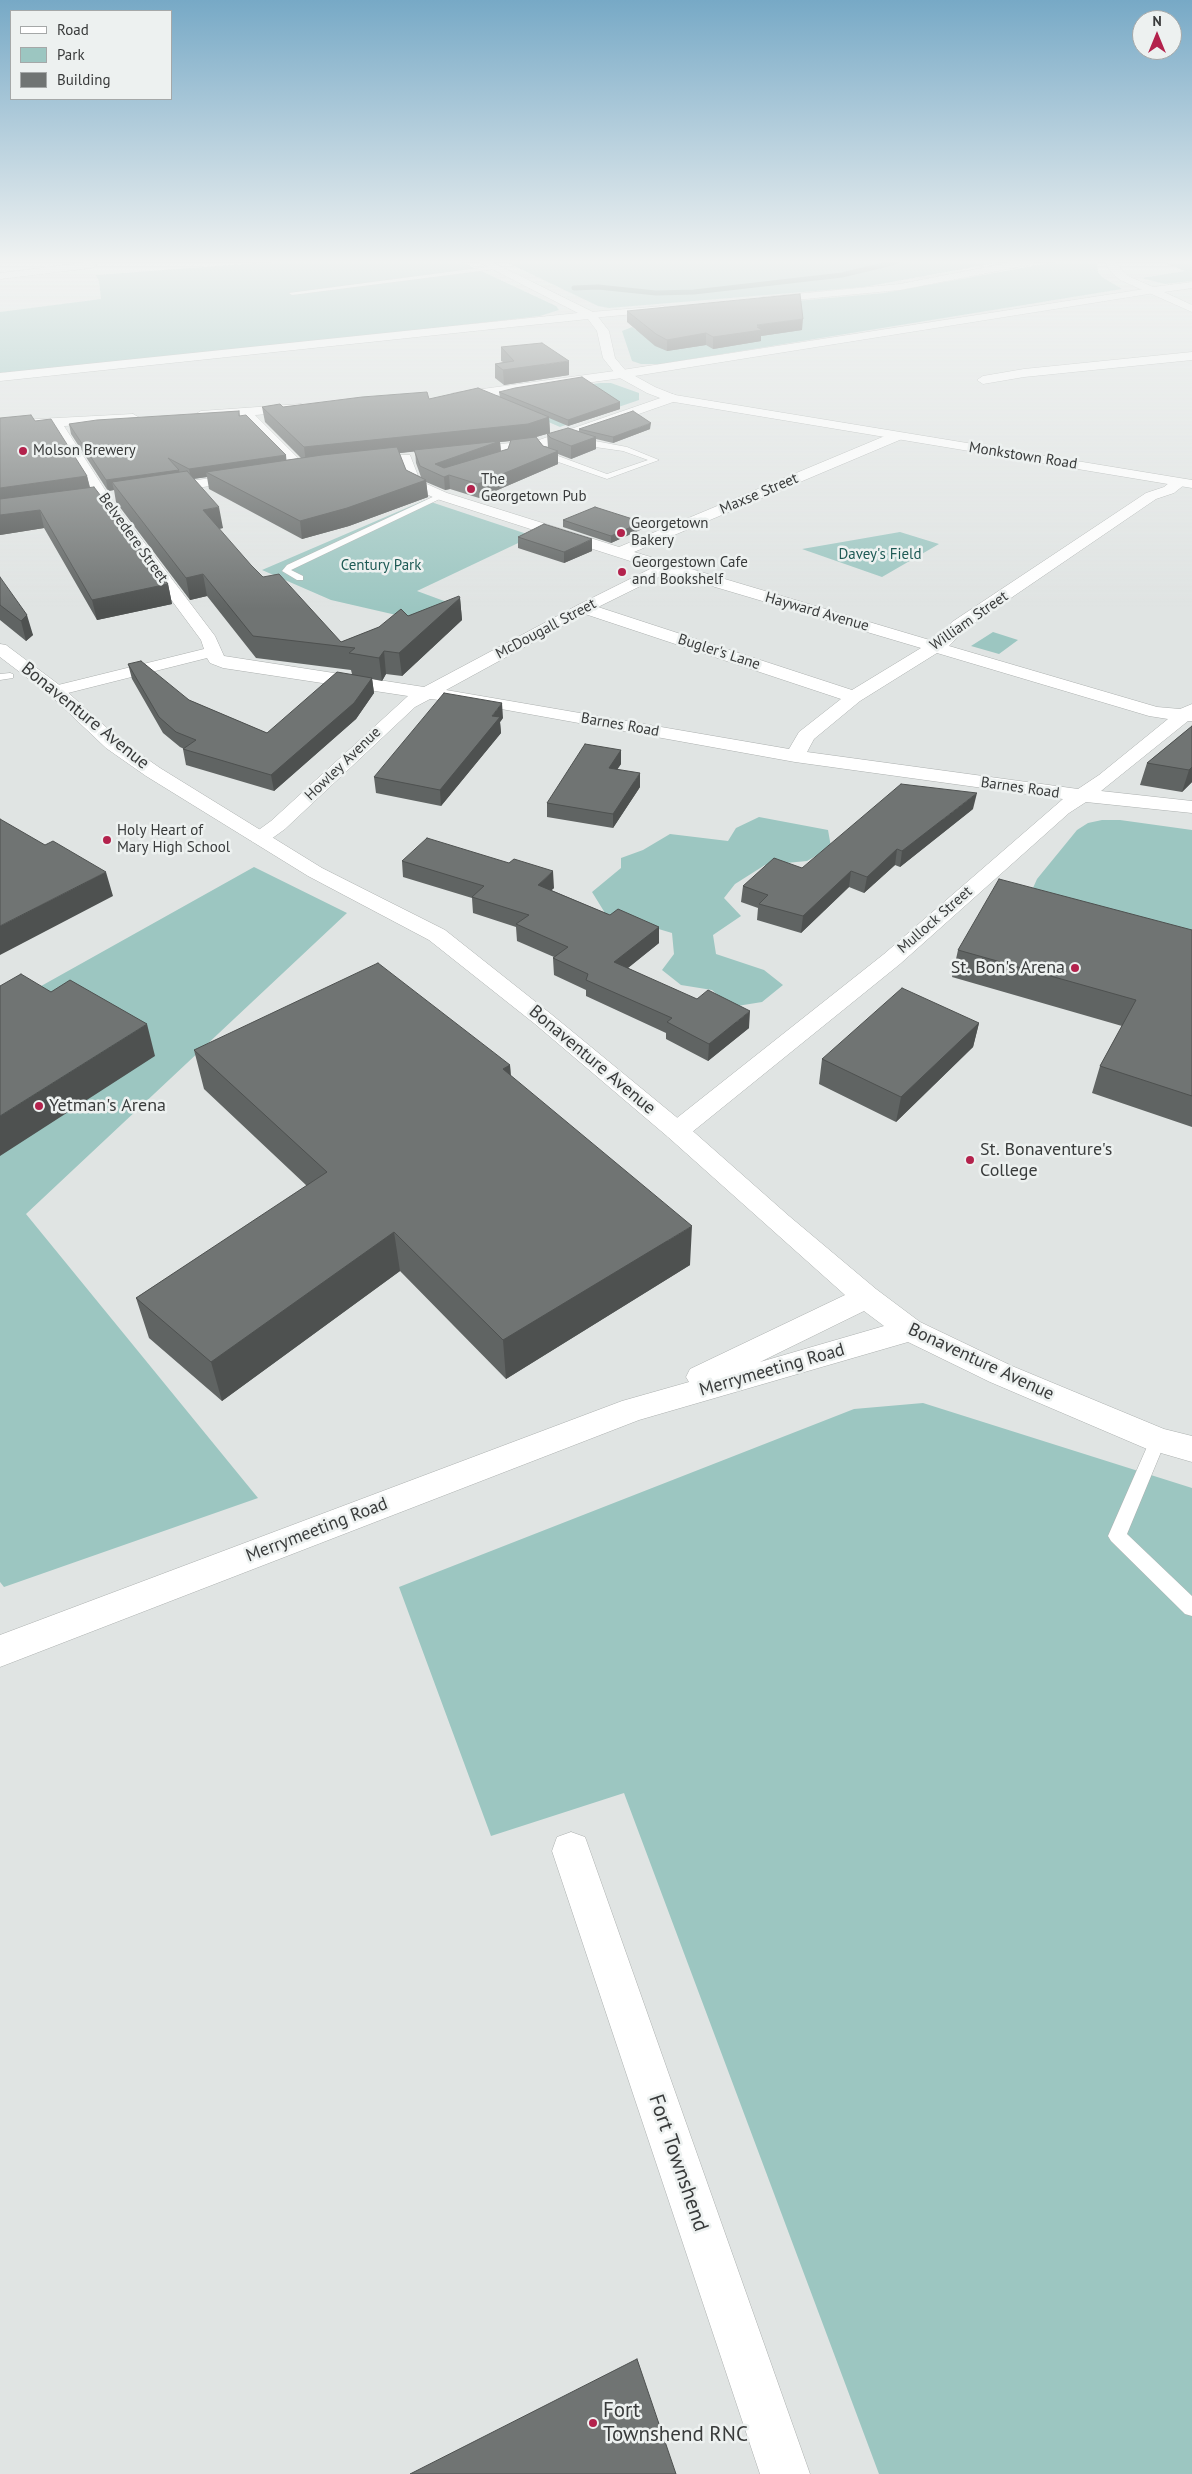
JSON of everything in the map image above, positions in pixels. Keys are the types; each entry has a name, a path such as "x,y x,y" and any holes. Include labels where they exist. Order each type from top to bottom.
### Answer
{"street":[{"path":"442,398 598,377"},
{"name":"Monkstown Road","path":"628,377 651,390 672,398 1186,483"},
{"path":"983,380 998,377"},
{"path":"475,395 501,405"},
{"path":"447,454 506,453 538,444 672,398"},
{"path":"187,415 310,407"},
{"path":"245,412 301,469"},
{"path":"0,425 142,418"},
{"name":"Belvedere Street","path":"56,422 103,498 208,640 212,652"},
{"path":"552,426 568,434"},
{"name":"Maxse Street","path":"621,552 897,436"},
{"name":"Hayward Avenue","path":"421,456 396,458 414,483 442,496 666,567 1155,712 1189,713"},
{"path":"282,472 316,467"},
{"path":"151,491 263,475"},
{"name":"William Street","path":"795,756 806,736 854,697 951,637 958,626 1151,496 1186,483"},
{"path":"86,500 122,495"},
{"name":"McDougall Street","path":"427,692 584,608 666,567"},
{"name":"Bugler's Lane","path":"584,608 854,697"},
{"name":"Bonaventure Avenue","path":"0,649 56,691 113,744 207,807 316,872 437,935 543,1018 677,1131 779,1223 866,1297 910,1330 1002,1374 1158,1440 1192,1449"},
{"path":"56,691 128,671 212,652"},
{"name":"Barnes Road","path":"212,652 216,659 223,663 242,667 427,692 795,756 1080,796 1192,807"},
{"name":"Howley Avenue","path":"260,838 293,812 386,722 427,692"},
{"name":"Mullock Street","path":"677,1131 892,959 1062,809 1106,779 1189,713"},
{"name":"Merrymeeting Road","path":"633,1410 866,1297"},
{"name":"Merrymeeting Road","path":"0,1650 633,1410 910,1330"},
{"name":"Fort Townshend","path":"571,1851 785,2474"}],"lane":[{"path":"538,444 547,455 607,477 655,460 624,449 595,445 568,434"},
{"path":"300,578 286,571 290,567 442,496"},
{"path":"1158,1440 1117,1536 1192,1608"}],"green space":[{"path":"611,383 639,393 639,400 560,427 493,398"},
{"name":"Century Park","path":"425,500 533,536 417,591 455,605 418,620 331,600 262,570"},
{"name":"Davey's Field","path":"900,532 939,544 882,577 802,549"},
{"path":"993,632 1018,640 999,654 971,646"},
{"path":"759,817 828,830 831,847 807,861 765,865 735,884 724,898 741,916 713,935 716,954 764,970 783,985 762,1002 731,1007 712,990 681,985 662,970 674,954 672,933 605,913 592,892 621,868 621,858 643,850 670,834 728,841 736,828"},
{"path":"1102,820 1120,820 1192,830 1192,937 1033,888 1037,879 1077,830 1088,823"},
{"path":"254,867 347,913 26,1214 258,1498 4,1587 0,1582 0,1009"},
{"path":"923,1403 1192,1488 1192,2474 879,2474 624,1793 491,1836 399,1587 854,1409"}],"building":[{"path":"583,377 620,402 568,420 499,392"},
{"path":"478,388 549,417 528,424 304,447 262,407 280,404 283,407 362,397 427,392 429,399"},
{"path":"239,411 239,416 246,415 286,455 189,469 168,458 179,470 106,480 69,424 97,420"},
{"path":"633,411 651,423 613,437 579,429"},
{"path":"31,415 35,421 51,419 87,476 0,488 0,418"},
{"path":"568,428 596,437 571,446 551,438 547,434"},
{"path":"536,437 543,446 558,451 478,484 449,475 444,477 420,466 414,450 500,441 435,464 444,468 508,449 511,440"},
{"path":"397,447 406,470 426,480 347,508 300,521 206,472 322,455"},
{"path":"187,471 219,507 203,510 251,565 263,577 279,574 341,642 379,627 401,609 408,616 459,596 460,598 399,653 384,651 379,658 349,653 355,648 253,636 203,574 186,578 112,482"},
{"path":"94,487 168,584 92,600 40,510 0,515 0,499"},
{"path":"595,507 642,522 611,536 563,520"},
{"path":"544,524 592,539 564,552 518,537"},
{"path":"0,577 27,615 21,621 0,605"},
{"path":"141,661 189,700 267,733 337,672 372,678 354,703 271,775 183,749 196,740 176,732 159,717 128,664"},
{"path":"444,693 502,703 492,716 500,717 440,790 374,777"},
{"path":"1192,726 1192,767 1189,770 1147,763"},
{"path":"585,744 621,750 609,768 640,773 613,814 547,803"},
{"path":"901,784 977,793 902,851 897,849 867,877 851,871 803,916 759,904 768,895 743,886 774,858 802,868"},
{"path":"0,819 45,845 53,841 106,872 0,926"},
{"path":"427,838 509,863 514,859 553,871 538,885 610,915 618,909 659,927 614,962 697,999 708,990 750,1011 709,1044 667,1022 672,1018 586,980 588,974 553,958 568,947 516,924 529,915 472,897 484,886 402,861"},
{"path":"999,879 1192,930 1192,1096 1100,1066 1136,1000 958,950"},
{"path":"378,963 510,1065 503,1069 692,1226 503,1340 394,1232 211,1362 136,1298 327,1172 194,1050"},
{"path":"21,974 51,992 70,980 147,1024 0,1116 0,986"},
{"path":"902,988 979,1023 901,1097 822,1059"},
{"name":"Fort Townshend RNC","path":"637,2359 676,2474 410,2474"}],"place":[{"name":"Molson Brewery","path":"23,451"},
{"name":"The Georgetown Pub","path":"471,489"},
{"name":"Georgetown Bakery","path":"621,533"},
{"name":"Georgestown Cafe and Bookshelf","path":"622,572"},
{"name":"Holy Heart of Mary High School","path":"107,840"},
{"name":"St. Bon's Arena","path":"1075,968"},
{"name":"Yetman's Arena","path":"39,1106"},
{"name":"St. Bonaventure's College","path":"970,1160"},
{"name":"Fort Townshend RNC","path":"593,2423"}]}
